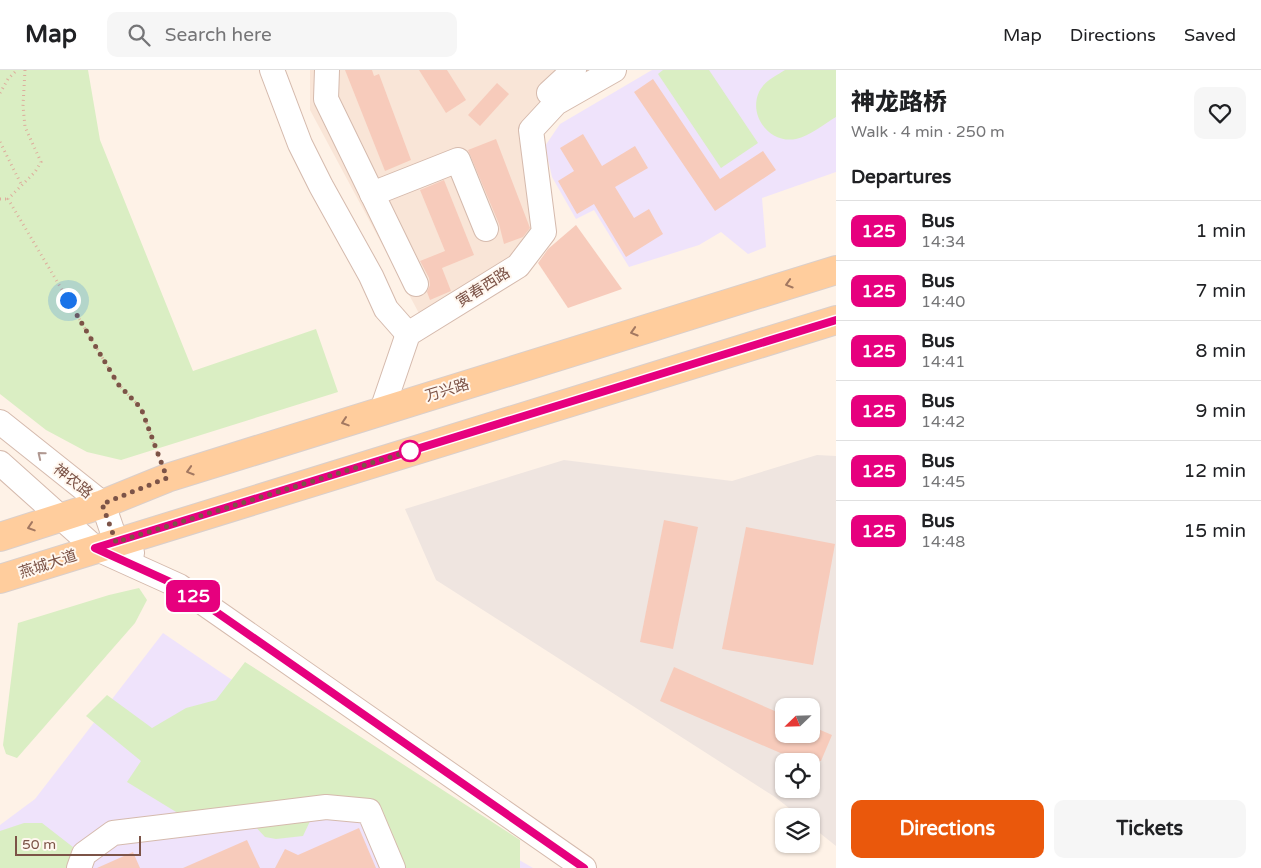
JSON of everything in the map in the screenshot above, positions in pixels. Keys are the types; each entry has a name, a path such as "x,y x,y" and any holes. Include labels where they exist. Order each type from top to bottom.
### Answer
{"main road":[{"name":"万兴路","path":"61,517 102,504 167,478 836,270"},
{"path":"106,545 836,320"},
{"path":"0,537 61,517"},
{"name":"燕城大道","path":"0,580 106,545"}],"street":[{"path":"272,70 300,144 320,186 355,246 386,309 408,334 382,410"},
{"path":"327,70 326,99 416,284"},
{"path":"549,93 574,70"},
{"name":"寅春西路","path":"408,334 518,266 544,232 531,130 556,103 614,70"},
{"path":"372,194 458,160 486,229"},
{"name":"神农路","path":"0,422 102,504 106,545"},
{"path":"0,463 61,517 179,586 584,868"},
{"path":"79,868 84,854 113,833 326,807 369,811 393,868"}],"path":[{"path":"0,93 8,79 18,70"},
{"path":"0,200 8,198 22,186 35,172 41,162 25,127 22,106 25,70"},
{"path":"0,142 22,186"},
{"path":"8,198 118,384 141,408 167,478"}],"shaded area":[{"path":"310,70 600,70 532,112 535,236 498,270 421,317 310,110"},
{"path":"652,70 836,70 836,172 762,198 766,247 748,254 721,232 699,245 629,267 594,210 576,219 552,177 545,146 560,124"},
{"path":"817,455 836,456 836,846 820,833 820,808 789,808 776,798 820,798 820,753 775,753 775,797 436,580 405,509 564,460 732,481"},
{"path":"163,633 375,777 533,868 0,868 0,825 35,799"}],"green space":[{"path":"0,70 88,70 100,140 193,371 316,329 338,392 121,460 87,452 46,430 0,394"},
{"path":"663,70 709,70 758,143 721,168 658,74"},
{"path":"785,70 836,70 836,117 812,133 796,139 786,139 770,133 759,119 756,110 756,101 761,88 770,79"},
{"path":"139,588 147,600 135,623 17,758 6,754 3,745 18,623 109,595"},
{"path":"245,662 520,840 520,868 402,868 374,803 320,800 303,836 276,839 265,837 252,823 181,815 127,782 141,761 86,716 107,695 152,728 186,708 216,700"},
{"path":"24,823 42,823 78,851 68,868 0,868 0,831"}],"building":[{"path":"345,70 372,70 374,76 379,74 411,160 385,171"},
{"path":"419,70 447,70 466,100 446,113"},
{"path":"653,79 720,179 763,151 776,170 715,211 634,92"},
{"path":"497,83 509,94 480,126 468,115"},
{"path":"583,134 602,166 635,146 648,168 615,187 634,218 649,209 663,234 626,257 594,204 577,214 558,181 574,171 560,148"},
{"path":"496,139 530,228 523,237 504,244 499,224 468,150"},
{"path":"444,180 474,255 442,268 451,291 430,300 427,292 430,285 429,278 420,261 445,251 420,190"},
{"path":"576,225 622,289 568,308 538,263 548,249"},
{"path":"664,520 698,527 673,649 640,642"},
{"path":"746,527 835,544 813,665 722,649"},
{"path":"674,667 775,711 775,743 820,743 820,730 832,735 820,761 820,753 780,753 660,701"},
{"path":"359,828 376,868 275,868 285,849 298,855"},
{"path":"247,840 260,868 183,868"},
{"path":"133,852 140,868 97,868"}],"bus line":[{"name":"125","path":"584,868 179,586 95,548 836,320"}],"route":[{"path":"68,300 118,384 141,408 167,478 102,504 116,542 410,451"}]}
